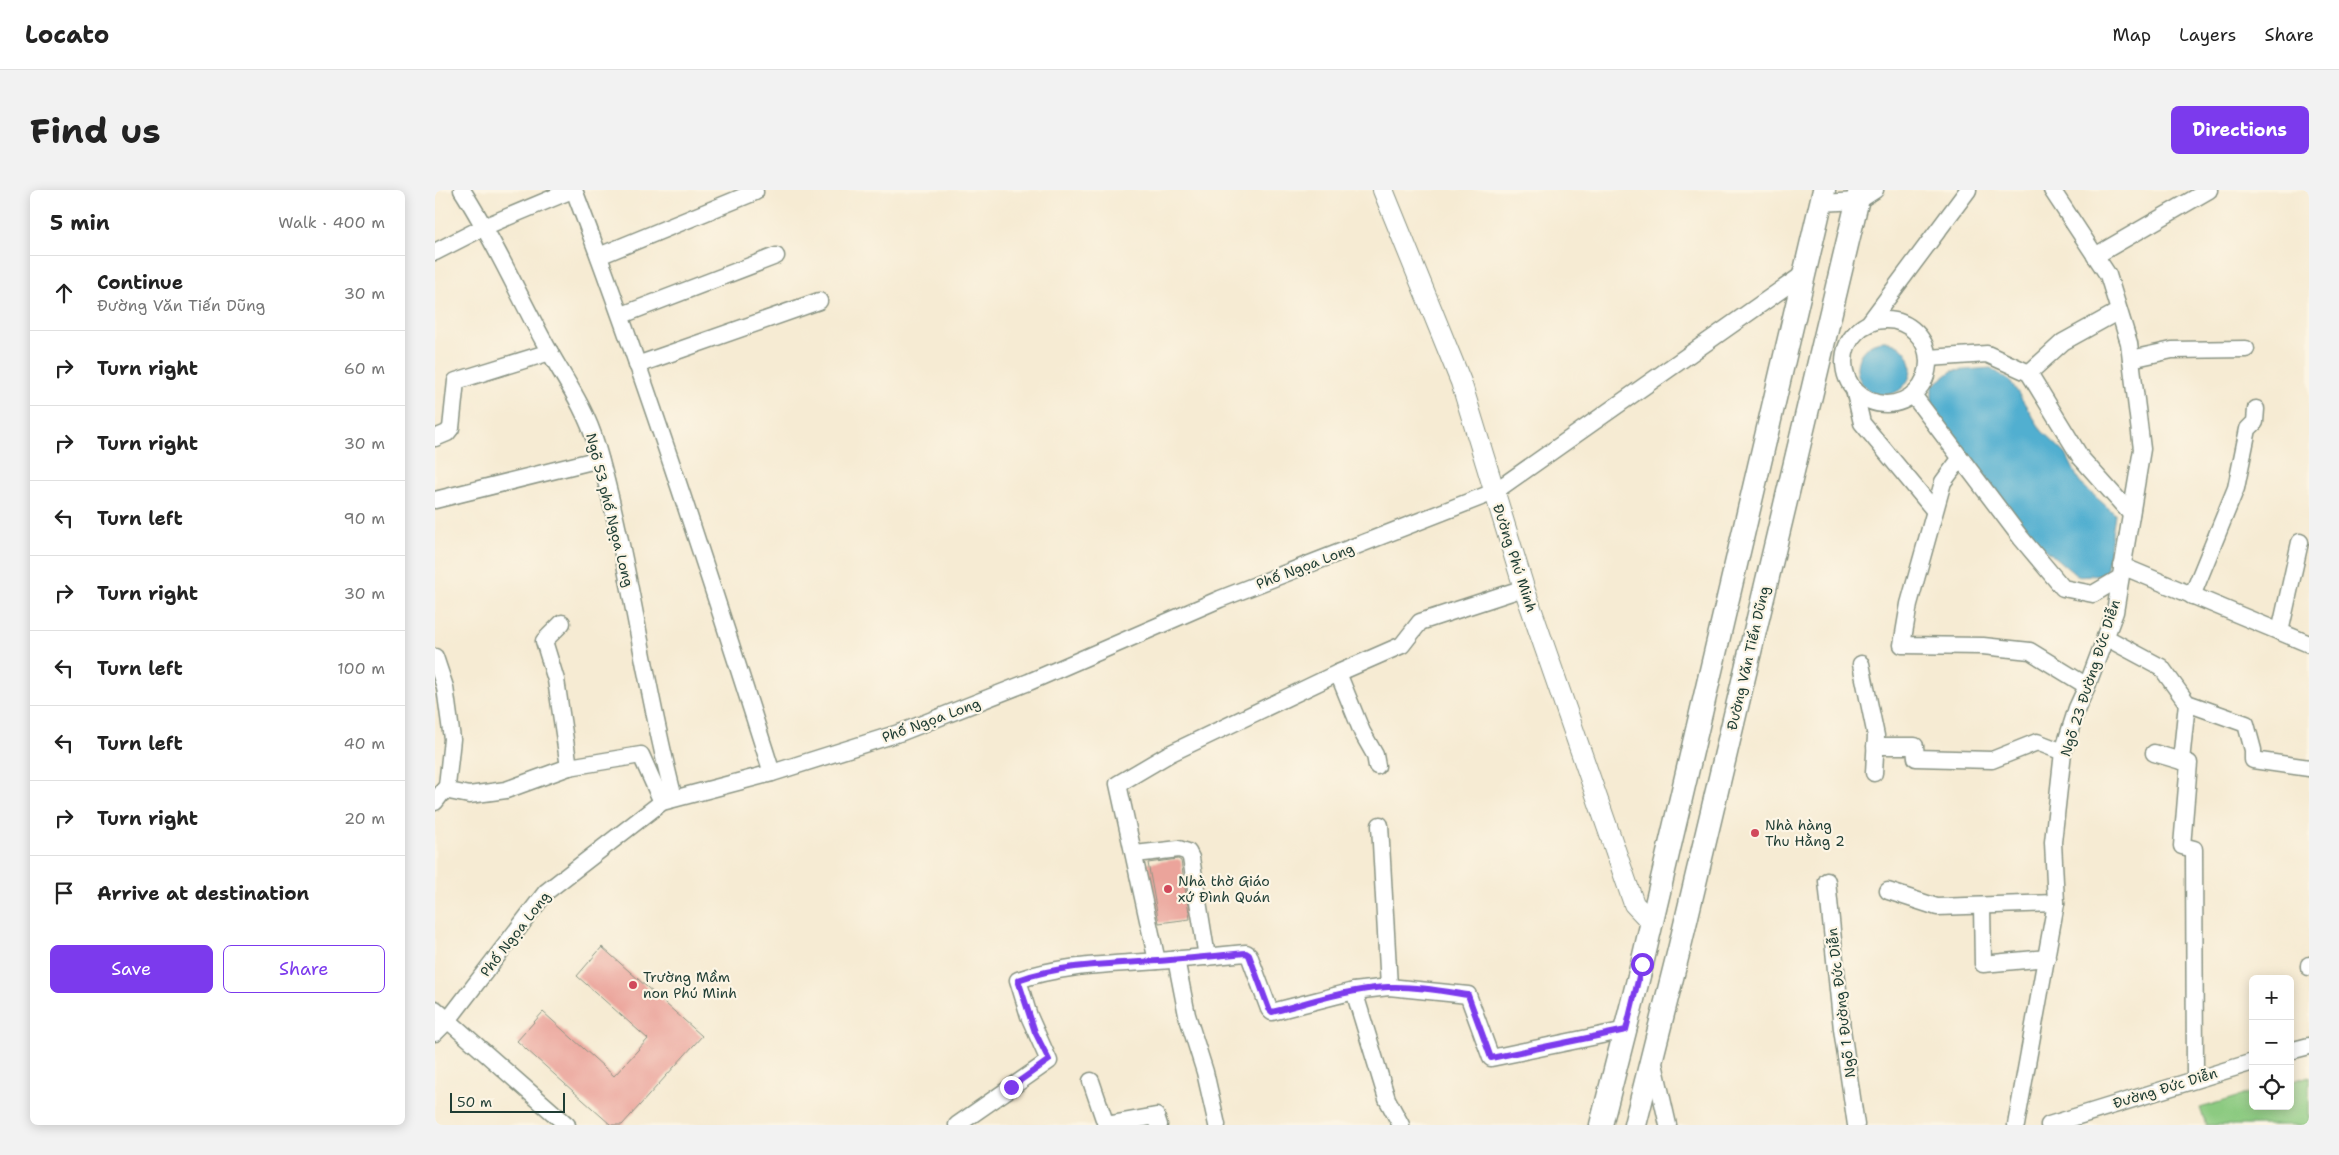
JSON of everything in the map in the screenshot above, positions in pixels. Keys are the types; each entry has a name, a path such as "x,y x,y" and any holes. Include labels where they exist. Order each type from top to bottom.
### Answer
{"main road":[{"name":"Đường Văn Tiến Dũng","path":"1635,1125 1828,320 1864,194"},
{"path":"1601,1125 1626,1030 1823,197"}],"street":[{"name":"Ngõ 53 phố Ngọa Long","path":"462,190 485,226 550,352 567,379 596,442 622,546 668,800"},
{"path":"435,252 485,226 573,190 622,315 637,365 693,526 772,773"},
{"name":"Đường Phú Minh","path":"1383,190 1461,382 1524,588 1634,904 1651,922"},
{"path":"1869,323 1889,319 1908,325 1923,339 1929,358 1925,378 1913,395 1899,402 1882,404 1867,399 1854,389 1845,375 1844,359 1848,343 1857,331 1869,323 1969,190"},
{"name":"Ngõ 23 Đường Đức Diễn","path":"2016,1125 2056,903 2053,842 2063,752 2077,708 2115,612 2141,449 2129,343 2108,275 2052,190"},
{"path":"2095,256 2209,190"},
{"path":"599,256 755,192"},
{"path":"1823,197 1864,194"},
{"path":"622,315 775,256"},
{"name":"Phố Ngọa Long","path":"435,1033 449,1019 546,892 668,800 772,773 902,732 1046,675 1220,599 1494,492 1805,273"},
{"path":"637,365 819,301"},
{"path":"2029,374 2063,342 2119,311"},
{"path":"1828,320 1848,343"},
{"path":"2131,359 2172,350 2246,349"},
{"path":"435,438 447,433 451,428 456,381 550,352"},
{"path":"1929,358 1987,354 2029,374 2081,458 2131,514"},
{"path":"1854,389 1861,423 1935,510"},
{"path":"1913,395 2021,538 2063,588 2093,594 2121,572 2192,596 2309,644"},
{"path":"2192,596 2235,488 2248,429 2255,422 2255,408"},
{"path":"435,500 600,459"},
{"path":"1960,459 1943,482 1909,604 1902,645 1983,646 2030,651 2087,686"},
{"path":"2280,632 2300,542"},
{"path":"1157,961 1135,854 1118,784 1169,754 1338,672 1402,645 1420,622 1524,588"},
{"path":"562,624 544,641 556,680 569,767"},
{"path":"2105,637 2161,667 2187,703 2246,724 2253,750 2253,760 2309,768"},
{"path":"435,658 445,687 452,739 447,786 440,796"},
{"path":"1861,664 1876,736 1874,773"},
{"path":"1338,672 1362,732 1375,755 1377,766"},
{"path":"2181,761 2187,703"},
{"path":"1875,746 1915,746 1916,758 1992,760 2037,742 2063,752"},
{"path":"2154,752 2189,764 2182,846 2194,849 2195,1078"},
{"path":"440,796 469,796 506,790 569,767 641,755 668,800"},
{"path":"1380,825 1389,987"},
{"path":"1135,854 1179,849 1188,852 1191,858 1207,957"},
{"name":"Ngõ 1 Đường Đức Diễn","path":"1827,881 1842,1029 1856,1125"},
{"path":"1887,891 1937,907 2056,903"},
{"path":"1982,906 1983,964 2047,958"},
{"path":"957,1125 1049,1060 1035,1032 1018,980 1038,973 1073,966 1246,953 1249,955 1269,1009 1272,1012 1354,991 1389,987 1435,990 1468,995 1491,1058 1626,1030"},
{"path":"1177,959 1187,1015 1205,1072 1217,1125"},
{"path":"1354,991 1387,1099 1401,1125"},
{"path":"435,1009 449,1019 567,1125"},
{"path":"2294,1050 2309,1046"},
{"path":"1652,1055 1668,1125"},
{"name":"Đường Đức Diễn","path":"2049,1125 2195,1078 2249,1063"},
{"path":"1091,1081 1106,1125 1156,1116 1159,1125"}],"green space":[{"path":"2309,1076 2309,1125 2206,1125 2200,1108 2249,1093 2249,1110 2294,1110 2294,1081"}],"water":[{"path":"1884,341 1894,343 1903,349 1909,358 1911,368 1909,378 1903,387 1894,393 1884,395 1874,393 1865,387 1859,378 1857,368 1859,358 1865,349 1874,343"},
{"path":"1991,368 2011,382 2042,431 2066,454 2080,483 2115,514 2106,574 2077,576 2025,532 1932,407 1932,386 1952,371"}],"building":[{"name":"Nhà thờ Giáo xứ Đình Quán","path":"1178,859 1181,861 1190,919 1159,923 1148,863"},
{"path":"602,947 702,1036 622,1125 611,1125 517,1041 543,1012 614,1076 648,1039 577,976"}],"place":[{"name":"Nhà hàng Thu Hằng 2","path":"1755,833"},
{"name":"Nhà thờ Giáo xứ Đình Quán","path":"1168,889"},
{"name":"Trường Mầm non Phú Minh","path":"633,985"}],"route":[{"path":"1011,1087 1049,1060 1035,1032 1018,980 1038,973 1073,966 1246,953 1249,955 1270,1012 1354,991 1389,987 1435,990 1468,995 1491,1058 1626,1030 1642,964"}]}
